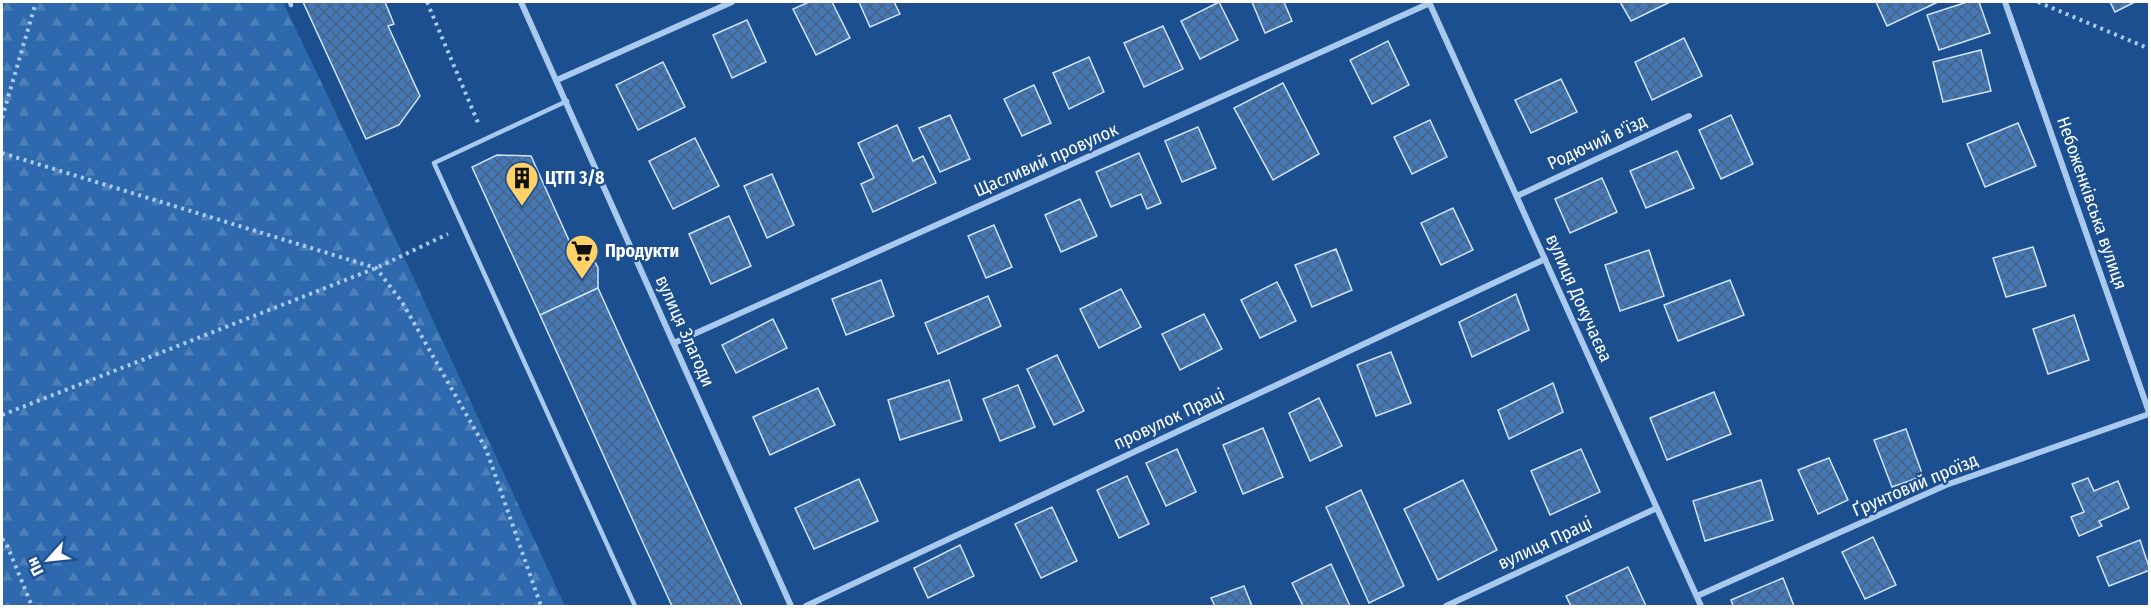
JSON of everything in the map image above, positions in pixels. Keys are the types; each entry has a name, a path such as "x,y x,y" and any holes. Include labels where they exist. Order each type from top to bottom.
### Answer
{"street":[{"name":"вулиця Злагоди","path":"521,2 791,606"},
{"path":"556,80 732,2"},
{"name":"вулиця Докучаєва","path":"1429,2 1701,606"},
{"name":"Щасливий провулок","path":"674,343 1429,2"},
{"name":"Небоженківська вулиця","path":"2005,2 2149,415"},
{"name":"Родючий в'їзд","path":"1517,196 1689,116"},
{"name":"провулок Праці","path":"807,606 1545,259"},
{"name":"Ґрунтовий проїзд","path":"1697,596 1946,485 2149,415"},
{"name":"вулиця Праці","path":"1446,606 1657,508"}],"lane":[{"path":"567,101 434,164 635,606"}],"path":[{"path":"2,118 36,2"},
{"path":"427,2 485,139"},
{"path":"2038,2 2150,48"},
{"path":"2,153 376,268 402,302 486,449 541,606"},
{"path":"2,415 376,268 463,228"},
{"path":"2,539 6,543 32,606"}],"green space":[{"path":"2,2 283,2 385,216 565,606 2,606"}],"building":[{"path":"303,2 385,2 394,24 388,26 420,96 399,125 366,139"},
{"path":"809,2 832,2 850,38 816,55 793,9"},
{"path":"859,2 894,2 900,14 870,27"},
{"path":"1219,2 1238,40 1200,59 1181,21"},
{"path":"1252,2 1284,2 1292,21 1265,33"},
{"path":"1620,2 1670,2 1631,21"},
{"path":"1876,2 1938,2 1887,26"},
{"path":"1967,2 1979,2 1990,33 1939,50 1927,15"},
{"path":"2110,2 2135,2 2115,12"},
{"path":"747,20 766,62 732,78 713,35"},
{"path":"1163,26 1183,69 1144,87 1124,43"},
{"path":"1684,38 1702,76 1652,100 1635,62"},
{"path":"1388,41 1409,85 1372,104 1350,60"},
{"path":"1981,50 1991,91 1943,102 1933,62"},
{"path":"1089,57 1104,92 1069,109 1053,73"},
{"path":"663,62 685,107 638,130 616,85"},
{"path":"1561,79 1577,112 1531,133 1515,100"},
{"path":"1283,83 1319,154 1273,180 1234,108"},
{"path":"1034,85 1051,123 1022,136 1004,99"},
{"path":"950,115 970,159 940,172 919,128"},
{"path":"1731,115 1753,164 1721,179 1699,130"},
{"path":"1430,120 1447,157 1412,174 1394,137"},
{"path":"2018,123 2036,166 1985,187 1967,144"},
{"path":"897,125 913,161 923,156 936,183 873,212 861,184 874,178 858,143"},
{"path":"1198,127 1216,168 1182,182 1165,141"},
{"path":"695,138 719,186 673,209 649,161"},
{"path":"1677,151 1694,188 1646,208 1630,171"},
{"path":"1139,153 1161,203 1147,209 1141,194 1111,207 1096,172"},
{"name":"ЦТП 3/8","path":"497,155 531,156 572,247 588,248 598,268 598,288 540,315 472,167"},
{"path":"772,174 794,225 767,238 744,186"},
{"path":"1602,178 1617,212 1570,233 1555,199"},
{"path":"1080,199 1097,236 1061,252 1045,215"},
{"path":"1453,208 1473,250 1441,265 1421,223"},
{"path":"729,216 751,266 711,284 689,234"},
{"path":"994,225 1012,267 986,278 968,236"},
{"path":"2033,247 2046,286 2006,297 1993,258"},
{"path":"1336,249 1352,290 1312,307 1295,265"},
{"path":"1649,250 1664,296 1620,311 1605,265"},
{"path":"881,280 894,316 846,335 832,299"},
{"path":"1730,280 1744,315 1678,341 1664,305"},
{"path":"1277,282 1296,321 1260,338 1241,300"},
{"path":"598,288 742,606 672,606 645,547 540,315"},
{"path":"1121,289 1141,327 1099,348 1080,309"},
{"path":"1516,294 1529,330 1472,357 1459,322"},
{"path":"988,296 1001,326 938,354 925,323"},
{"path":"1204,314 1222,349 1180,370 1162,334"},
{"path":"2074,315 2089,360 2048,374 2033,329"},
{"path":"773,319 787,348 736,373 722,345"},
{"path":"1391,352 1411,403 1376,416 1357,365"},
{"path":"1057,355 1084,411 1054,425 1027,369"},
{"path":"949,380 962,420 900,440 888,400"},
{"path":"1553,383 1563,412 1509,439 1498,410"},
{"path":"1018,385 1035,427 1000,441 983,399"},
{"path":"818,388 835,425 770,455 753,417"},
{"path":"1714,392 1731,434 1667,460 1650,418"},
{"path":"1319,398 1342,446 1310,461 1289,413"},
{"path":"1263,428 1283,477 1243,494 1223,445"},
{"path":"1906,429 1923,476 1892,487 1874,440"},
{"path":"1177,449 1196,492 1166,506 1146,463"},
{"path":"1581,449 1600,492 1550,515 1531,471"},
{"path":"1829,458 1848,500 1818,514 1798,470"},
{"path":"1127,476 1149,524 1119,538 1097,490"},
{"path":"2088,478 2094,491 2118,481 2129,508 2099,521 2102,526 2079,536 2071,517 2084,512 2072,484"},
{"path":"859,479 878,521 814,549 795,508"},
{"path":"1463,480 1497,550 1438,580 1404,509"},
{"path":"1761,480 1773,520 1705,541 1693,501"},
{"path":"1361,490 1404,586 1369,603 1326,507"},
{"path":"1052,507 1077,561 1041,578 1015,524"},
{"path":"1873,537 1896,585 1865,599 1842,552"},
{"path":"2140,540 2150,570 2109,586 2097,557"},
{"path":"960,545 974,576 928,598 914,568"},
{"path":"1331,564 1350,606 1303,606 1292,583"},
{"path":"1628,567 1646,606 1571,606 1566,596"},
{"path":"1783,578 1794,606 1733,606 1731,600"},
{"path":"1244,586 1252,606 1215,606 1211,598"}],"place":[{"name":"ЦТП 3/8","path":"522,207"},
{"name":"Продукти","path":"582,280"}]}
